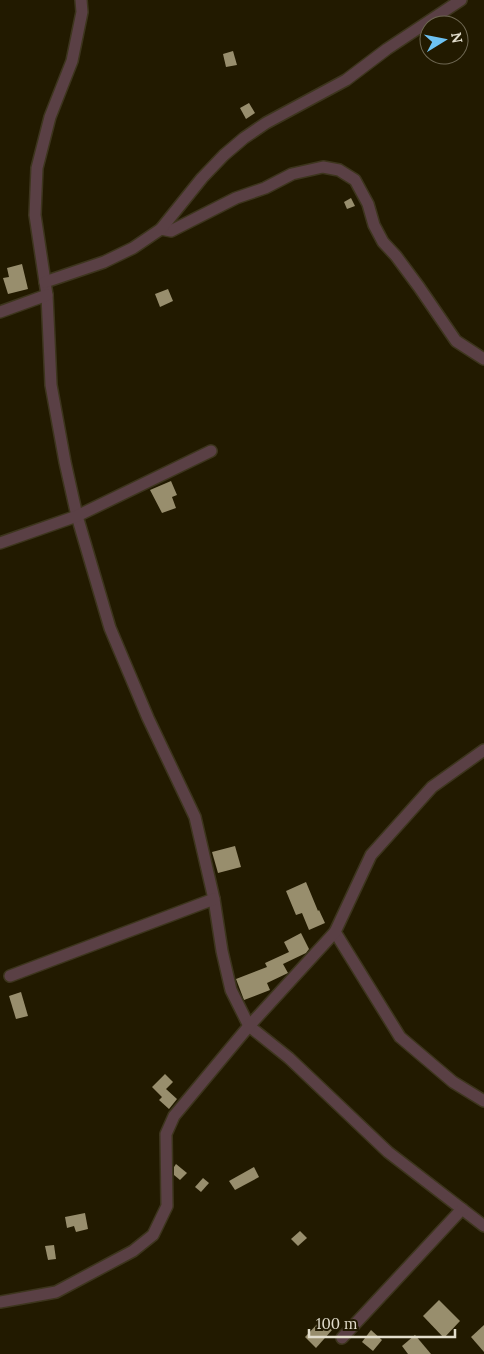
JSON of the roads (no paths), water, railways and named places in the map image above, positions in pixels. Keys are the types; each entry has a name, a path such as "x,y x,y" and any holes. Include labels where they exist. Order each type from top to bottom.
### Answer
{"street":[{"path":"81,0 82,12 72,61 50,117 37,168 35,215 47,295 51,386 77,516 110,628 148,718 195,817 214,899 222,952 231,990 249,1026 289,1058 388,1152 484,1226"},
{"path":"45,282 104,262 132,248 161,229 202,178 244,138 266,123 346,80 461,0"},
{"path":"161,229 171,231 236,198 265,188 292,174 323,167 339,170 355,180 368,204 374,225 383,242 419,287 456,341 484,359"},
{"path":"0,312 47,295"},
{"path":"0,543 77,516 211,452"},
{"path":"0,1302 56,1292 133,1251 153,1234 166,1206 166,1134 174,1116 249,1026 335,932 370,855 432,787 484,750"},
{"path":"10,976 214,899"},
{"path":"335,932 400,1037 453,1082 484,1101"},
{"path":"342,1338 462,1209"}]}
